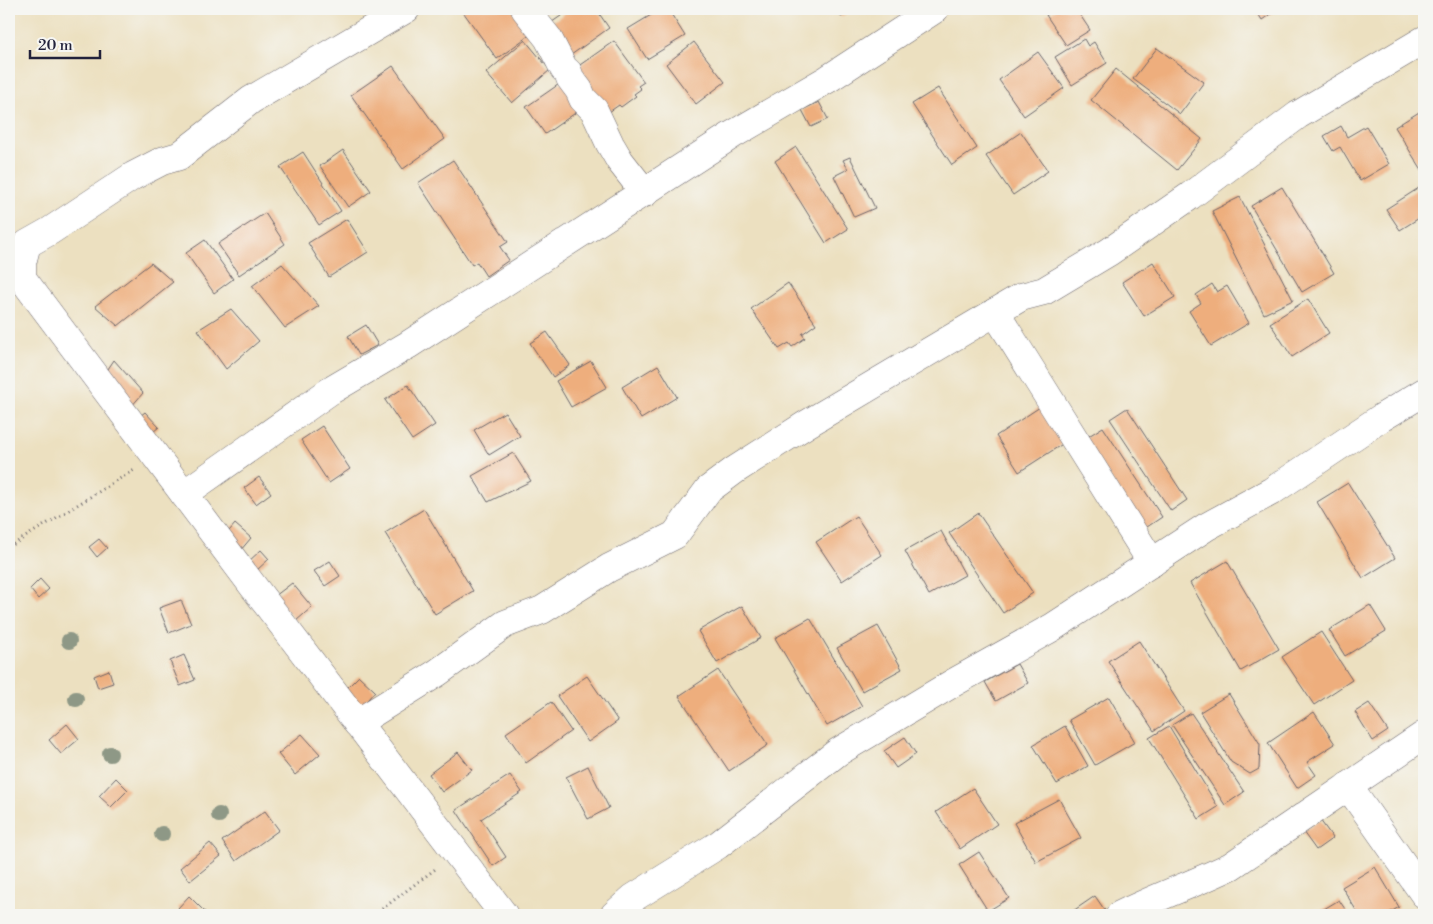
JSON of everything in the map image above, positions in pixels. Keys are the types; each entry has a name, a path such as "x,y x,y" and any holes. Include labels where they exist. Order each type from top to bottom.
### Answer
{"street":[{"path":"406,9 251,100 179,156 162,161 133,176 27,244 22,262 22,278 504,915"},
{"path":"525,9 548,38 564,69 568,72 583,99 594,110 620,161 645,193"},
{"path":"184,494 330,391 408,346 732,135 828,80 935,9"},
{"path":"357,723 437,672 505,624 542,610 609,568 675,535 708,490 735,470 995,312 1021,297 1044,291 1109,252 1190,196 1298,115 1424,40"},
{"path":"995,312 1152,563"},
{"path":"614,915 633,898 718,845 838,752 1052,626 1206,527 1272,491 1381,418 1424,392"},
{"path":"1120,915 1231,866 1424,735"},
{"path":"1348,786 1424,894"}],"path":[{"path":"9,547 156,457"},
{"path":"374,915 456,853"}],"building":[{"path":"461,9 512,9 531,34 497,59"},
{"path":"571,9 596,9 609,28 564,60 542,29"},
{"path":"661,9 668,9 685,36 647,59 628,29"},
{"path":"836,9 853,9 841,17"},
{"path":"1057,9 1076,9 1090,30 1066,45 1046,15"},
{"path":"1255,9 1278,9 1262,20"},
{"path":"1084,39 1088,46 1094,42 1107,63 1072,85 1055,57"},
{"path":"525,40 550,70 512,103 486,73"},
{"path":"614,41 644,82 638,86 641,89 634,94 636,96 621,107 619,105 609,112 577,67"},
{"path":"694,42 725,82 696,104 666,64"},
{"path":"1157,48 1204,82 1180,114 1133,79"},
{"path":"1038,52 1064,88 1024,116 999,80"},
{"path":"393,66 445,139 403,169 351,95"},
{"path":"1116,69 1202,139 1177,170 1091,100"},
{"path":"565,80 584,107 545,134 526,107"},
{"path":"938,88 977,148 952,165 912,104"},
{"path":"819,102 828,119 811,127 802,110"},
{"path":"1424,109 1424,174 1395,127"},
{"path":"1341,126 1347,137 1366,126 1389,164 1360,181 1340,147 1333,151 1324,136"},
{"path":"1021,132 1048,171 1013,195 986,156"},
{"path":"796,147 848,229 826,243 775,161"},
{"path":"343,150 371,191 348,207 320,166"},
{"path":"303,152 341,211 319,225 280,167"},
{"path":"850,157 875,208 854,217 834,176 848,169 843,160"},
{"path":"453,160 508,242 500,247 509,260 486,276 477,262 472,265 418,183"},
{"path":"1422,186 1424,189 1424,215 1400,230 1386,209"},
{"path":"1282,187 1334,273 1302,292 1251,206"},
{"path":"1240,197 1293,300 1264,314 1212,211"},
{"path":"265,213 285,244 239,275 218,244"},
{"path":"347,219 368,252 329,277 308,243"},
{"path":"205,240 233,279 214,293 186,253"},
{"path":"1153,262 1175,297 1144,316 1122,282"},
{"path":"151,263 173,282 118,326 95,306"},
{"path":"282,264 319,306 285,328 252,286"},
{"path":"788,283 816,324 802,334 805,338 792,347 789,343 779,349 751,309"},
{"path":"1212,284 1217,292 1227,286 1249,323 1211,346 1189,311 1201,303 1196,295"},
{"path":"1308,299 1329,333 1292,357 1270,323"},
{"path":"231,309 259,341 226,369 198,330"},
{"path":"366,325 378,345 359,355 348,336"},
{"path":"547,332 570,365 553,377 530,343"},
{"path":"114,360 143,393 131,407 104,375"},
{"path":"591,361 607,387 571,407 556,381"},
{"path":"658,365 677,397 641,419 622,387"},
{"path":"408,385 435,425 412,440 385,400"},
{"path":"1040,407 1064,443 1019,472 996,436"},
{"path":"1127,408 1187,500 1171,511 1110,419"},
{"path":"145,412 159,427 148,436 135,420"},
{"path":"505,412 520,436 489,455 474,430"},
{"path":"322,426 350,469 329,483 301,440"},
{"path":"1103,427 1162,517 1144,529 1084,439"},
{"path":"513,453 531,481 488,502 472,476"},
{"path":"259,477 271,493 256,504 244,488"},
{"path":"1348,483 1395,558 1363,578 1317,502"},
{"path":"424,509 473,591 435,614 385,533"},
{"path":"978,513 1033,593 1003,613 949,533"},
{"path":"856,516 882,555 842,581 816,542"},
{"path":"235,524 251,538 240,551 224,537"},
{"path":"941,531 965,575 929,595 905,551"},
{"path":"99,539 107,548 97,557 89,547"},
{"path":"261,550 269,559 257,570 248,562"},
{"path":"330,561 340,576 325,586 314,571"},
{"path":"1227,561 1279,649 1241,671 1190,583"},
{"path":"40,579 49,589 38,599 30,589"},
{"path":"292,583 312,607 296,621 275,596"},
{"path":"181,600 191,624 169,633 159,608"},
{"path":"1370,605 1386,631 1345,656 1329,630"},
{"path":"742,606 761,638 717,663 698,631"},
{"path":"810,618 862,706 827,726 775,638"},
{"path":"878,626 902,669 862,691 837,648"},
{"path":"1321,632 1352,680 1314,705 1282,657"},
{"path":"1139,641 1184,711 1154,731 1108,661"},
{"path":"184,655 195,680 180,686 170,661"},
{"path":"1017,664 1028,683 996,701 985,682"},
{"path":"109,670 113,683 98,688 94,676"},
{"path":"718,670 768,745 729,771 679,696"},
{"path":"359,676 375,691 362,706 345,690"},
{"path":"587,676 618,721 588,742 557,696"},
{"path":"1229,694 1260,744 1259,769 1250,774 1231,762 1200,712"},
{"path":"1109,697 1135,742 1095,765 1069,720"},
{"path":"551,702 571,731 526,763 506,733"},
{"path":"1369,703 1388,731 1373,741 1355,712"},
{"path":"1314,712 1335,744 1307,762 1316,775 1297,788 1268,743"},
{"path":"1191,713 1244,792 1225,805 1172,725"},
{"path":"67,724 79,739 61,754 49,740"},
{"path":"1065,726 1088,766 1057,784 1033,745"},
{"path":"1169,726 1218,807 1199,819 1149,738"},
{"path":"302,734 320,754 295,775 278,754"},
{"path":"905,737 916,754 896,768 884,751"},
{"path":"458,752 472,770 442,792 429,774"},
{"path":"588,766 609,808 588,819 566,777"},
{"path":"510,775 522,792 481,819 506,857 493,866 456,810"},
{"path":"116,778 128,790 111,807 99,796"},
{"path":"973,788 997,824 960,849 936,812"},
{"path":"1059,799 1081,838 1036,862 1014,823"},
{"path":"265,811 279,830 236,861 222,841"},
{"path":"1320,820 1333,838 1316,850 1303,832"},
{"path":"210,843 221,856 190,881 180,868"},
{"path":"979,852 1009,898 988,911 959,865"},
{"path":"1375,867 1399,907 1386,915 1359,915 1342,887"},
{"path":"189,896 208,915 185,915 178,908"},
{"path":"1095,896 1106,912 1102,915 1077,915 1073,911"},
{"path":"1339,900 1349,915 1314,915"}]}
